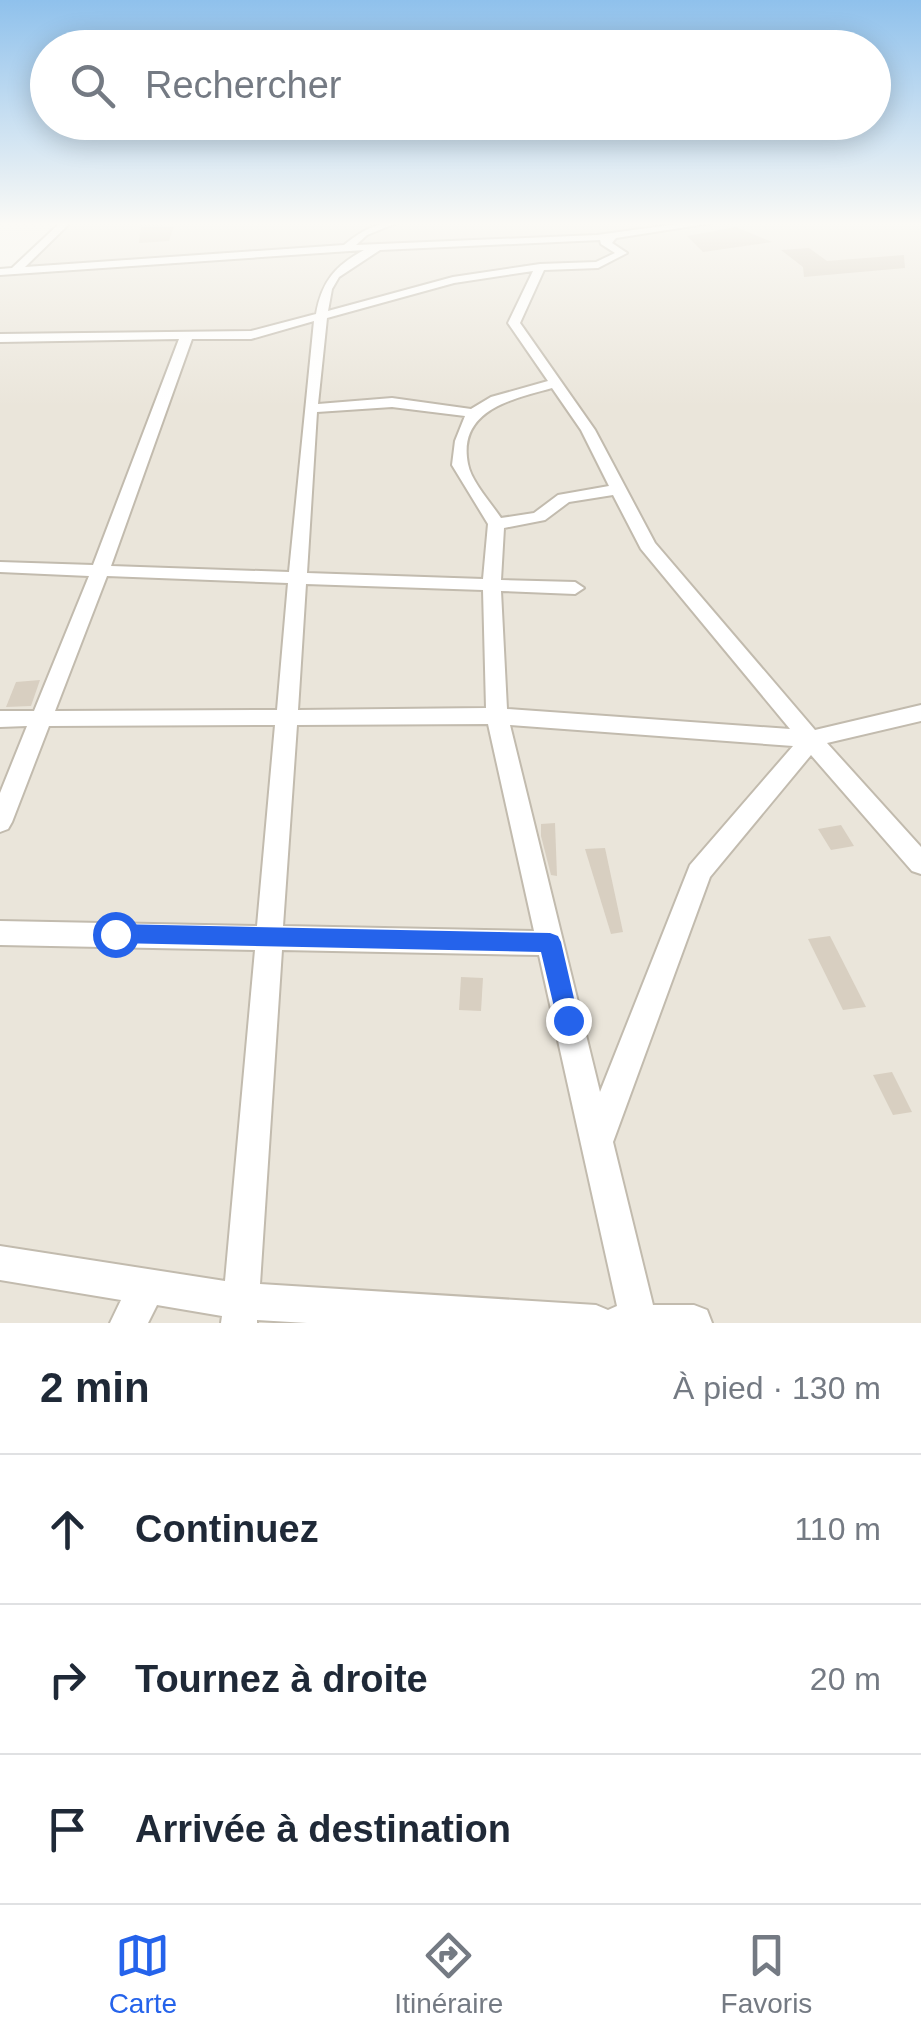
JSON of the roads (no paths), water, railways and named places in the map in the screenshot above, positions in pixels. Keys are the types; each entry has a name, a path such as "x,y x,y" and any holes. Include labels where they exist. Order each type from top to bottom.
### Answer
{"street":[{"path":"240,1312 317,330 329,284"},
{"path":"0,338 251,335 441,284"},
{"path":"533,284 514,323 588,430 648,545 921,864"},
{"path":"0,822 186,338"},
{"path":"556,383 496,400 473,414 462,442 460,464 496,524 492,585 496,716 638,1322"},
{"path":"311,409 368,400 414,402 473,414"},
{"path":"496,524 539,517 564,498 618,489"},
{"path":"0,567 575,588"},
{"path":"0,718 496,716 811,739 921,713"},
{"path":"596,1144 698,872 811,739"},
{"path":"0,932 550,942"},
{"path":"0,1263 148,1286 240,1312 596,1323"},
{"path":"128,1323 148,1286"},
{"path":"620,1323 694,1323"}]}
